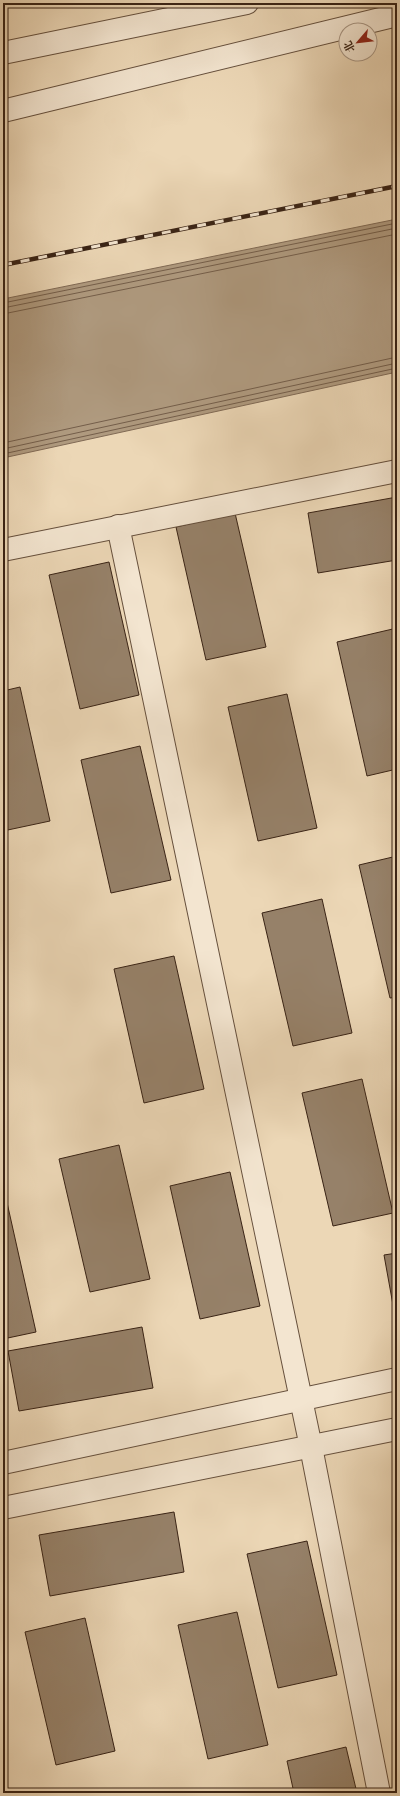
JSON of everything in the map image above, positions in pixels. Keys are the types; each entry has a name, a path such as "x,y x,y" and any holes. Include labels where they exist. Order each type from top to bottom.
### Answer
{"street":[{"path":"3,53 247,3"},
{"path":"3,110 397,15"},
{"path":"3,550 397,471"},
{"path":"118,526 302,1400 379,1793"},
{"path":"3,1464 397,1379"},
{"path":"3,1508 397,1429"}],"water":[{"path":"397,219 397,372 3,458 3,299"}],"building":[{"path":"397,497 397,560 318,573 308,513"},
{"path":"235,513 266,647 206,660 176,527"},
{"path":"109,562 139,695 80,709 49,575"},
{"path":"397,628 397,769 367,776 337,642"},
{"path":"20,687 50,821 3,831 3,691"},
{"path":"287,694 317,828 258,841 228,707"},
{"path":"140,746 171,880 111,893 81,760"},
{"path":"397,856 397,997 390,998 359,865"},
{"path":"322,899 352,1033 293,1046 262,913"},
{"path":"174,956 204,1089 144,1103 114,969"},
{"path":"362,1079 393,1213 333,1226 302,1093"},
{"path":"119,1145 150,1279 90,1292 59,1159"},
{"path":"230,1172 260,1306 200,1319 170,1186"},
{"path":"6,1198 36,1332 3,1339 3,1199"},
{"path":"397,1253 397,1315 395,1316 384,1255"},
{"path":"142,1327 153,1388 19,1411 8,1351"},
{"path":"397,1440 397,1463 393,1441"},
{"path":"174,1512 184,1572 50,1596 39,1535"},
{"path":"307,1541 337,1675 278,1688 247,1554"},
{"path":"237,1612 268,1745 208,1759 178,1625"},
{"path":"85,1618 115,1751 56,1765 25,1632"},
{"path":"346,1747 357,1793 294,1793 287,1761"}],"railway":[{"path":"3,265 397,186"}]}
